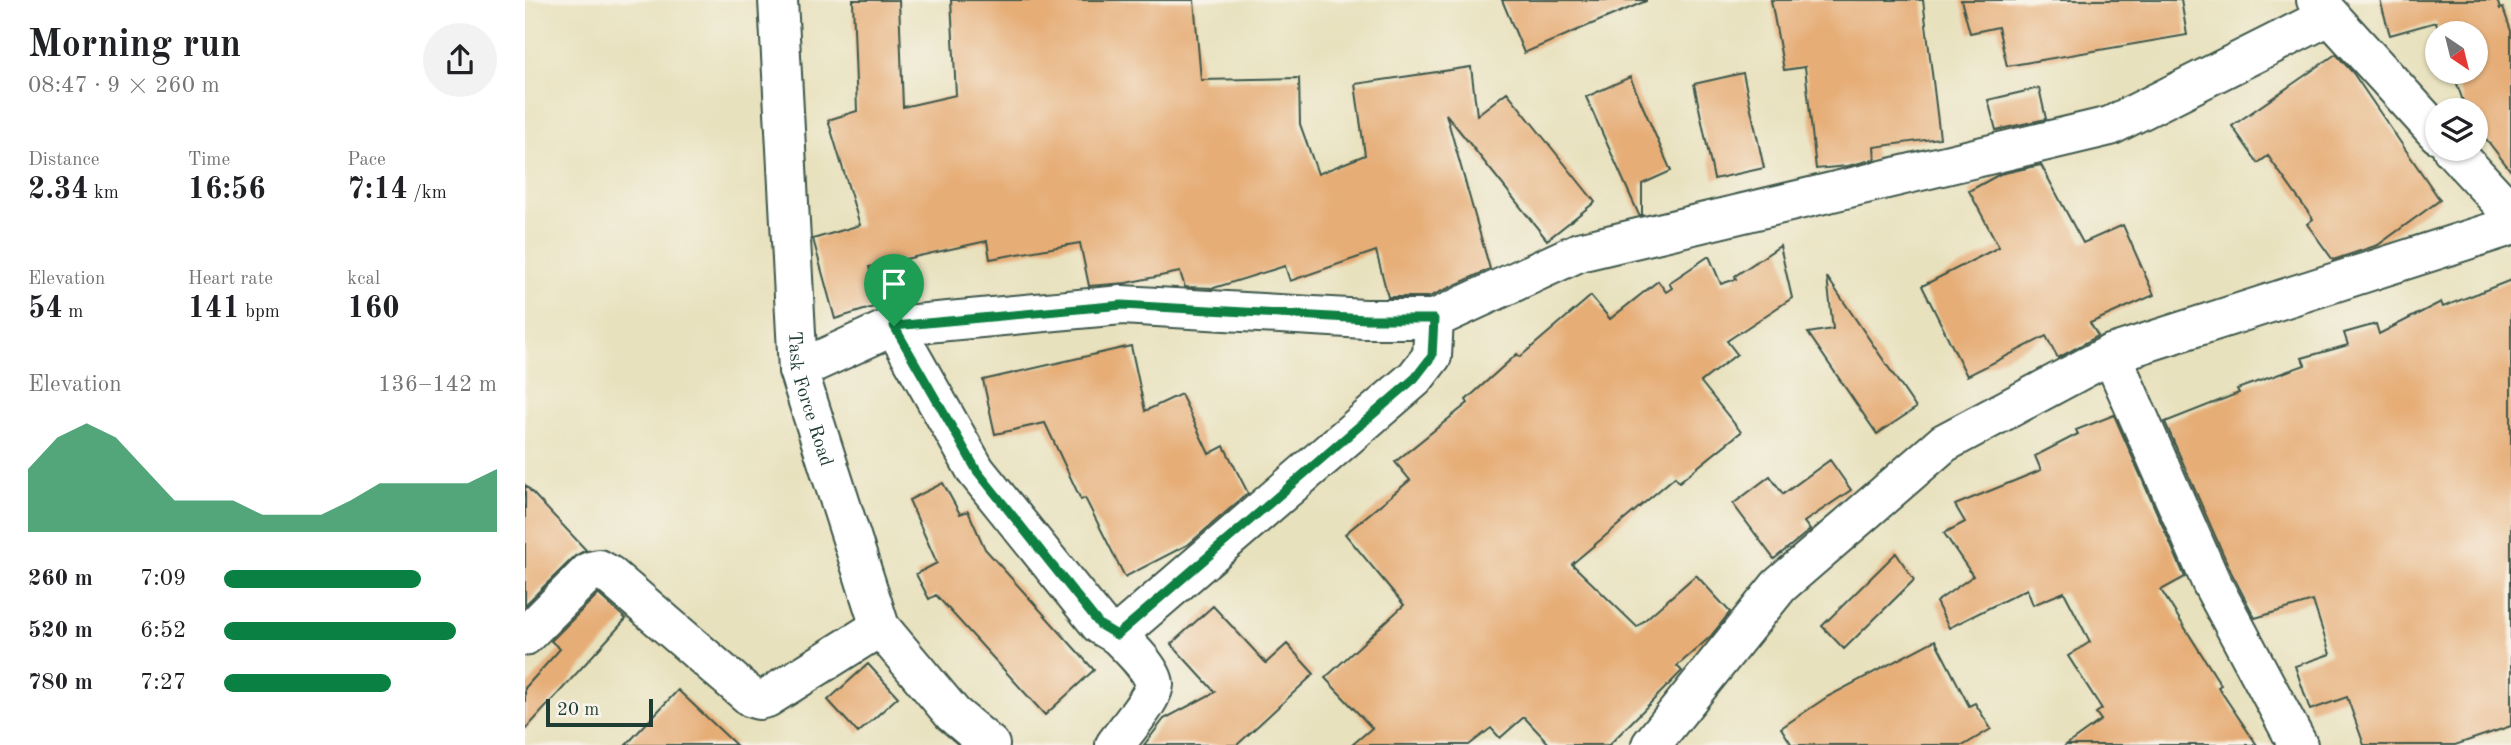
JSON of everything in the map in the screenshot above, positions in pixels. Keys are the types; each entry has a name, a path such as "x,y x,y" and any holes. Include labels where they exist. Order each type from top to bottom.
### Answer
{"street":[{"name":"Task Force Road","path":"778,0 798,370 880,627 953,715 990,745"},
{"path":"798,370 894,326 1122,305 1366,319 1434,319 1579,252 2111,126 2323,8 2425,120"},
{"path":"2463,161 2511,213"},
{"path":"1651,745 1779,586 1944,443 2111,354 2511,226"},
{"path":"1117,635 1415,378 1432,356 1434,319"},
{"path":"894,326 977,471 1100,625 1117,635 1149,671 1154,682 1152,692 1115,745"},
{"path":"2111,354 2211,582 2298,745"},
{"path":"525,636 590,571 599,569 752,698 759,700 767,698 880,627"}],"building":[{"path":"853,0 899,0 903,107 956,95 951,0 1194,0 1201,80 1299,78 1300,124 1318,174 1365,155 1355,84 1471,67 1477,115 1507,92 1595,202 1547,240 1446,114 1490,269 1429,297 1388,297 1376,251 1290,281 1285,266 1214,288 1185,287 1180,272 1126,283 1089,286 1080,243 990,259 987,241 869,267 880,305 835,319 813,239 860,225 828,120 857,111"},
{"path":"1502,0 1646,0 1646,1 1524,53"},
{"path":"1771,0 1923,0 1940,138 1874,147 1875,159 1848,166 1816,169 1805,67 1784,70"},
{"path":"1961,0 2181,0 2187,35 2007,66 1998,27 1970,33"},
{"path":"2380,0 2497,0 2500,9 2503,8 2511,31 2511,171 2488,141 2488,98 2462,98 2457,84 2489,84 2489,21 2425,21 2425,25 2390,35"},
{"path":"2336,54 2353,73 2440,200 2378,245 2333,260 2307,224 2313,219 2268,156 2258,163 2232,126"},
{"path":"1743,73 1764,168 1714,179 1694,84"},
{"path":"1630,77 1671,171 1642,184 1642,215 1639,215 1586,97"},
{"path":"2039,88 2046,119 1996,130 1988,100"},
{"path":"2041,165 2083,243 2123,225 2154,295 2090,323 2098,336 2058,358 2046,336 1967,376 1922,286 1999,247 1969,191 2000,174"},
{"path":"1780,246 1792,298 1727,341 1737,354 1701,382 1741,432 1679,482 1675,477 1572,564 1637,627 1696,575 1730,612 1710,637 1677,666 1682,671 1609,745 1550,745 1524,717 1500,738 1491,728 1469,745 1352,745 1372,728 1325,678 1404,605 1345,534 1410,480 1395,462 1468,403 1466,400 1517,354 1520,357 1591,296 1610,319 1658,281 1666,292 1672,288 1669,283 1709,256 1721,284 1736,279 1735,276"},
{"path":"1827,277 1916,408 1877,434 1808,333 1833,329"},
{"path":"2511,280 2511,726 2455,745 2364,745 2347,697 2310,710 2295,666 2330,654 2313,601 2255,618 2231,572 2165,422 2239,393 2237,389 2305,365 2302,358 2348,345 2344,333 2376,324 2379,334 2441,302 2443,307"},
{"path":"1131,346 1145,411 1181,394 1209,454 1224,446 1248,493 1189,544 1125,577 1085,498 1081,500 1045,423 995,434 983,380"},
{"path":"2114,415 2185,577 2161,590 2221,685 2218,687 2257,745 2066,745 2101,720 2096,713 2102,709 2068,656 2090,642 2064,592 2033,605 2027,589 1949,628 1936,602 1973,576 1944,533 1965,522 1955,505 2041,470 2035,456 2078,434 2076,430"},
{"path":"1830,460 1851,490 1804,522 1810,530 1774,559 1733,504 1770,476 1783,494"},
{"path":"943,483 960,514 968,511 985,549 1094,670 1045,715 936,595 929,599 916,574 937,563 909,500"},
{"path":"525,485 586,550 575,556 525,605"},
{"path":"1896,553 1914,580 1844,649 1822,626"},
{"path":"598,594 626,619 525,730 525,688 560,649 551,641"},
{"path":"1213,606 1266,663 1287,644 1314,674 1237,745 1144,745 1164,719 1215,692 1171,644"},
{"path":"1935,640 1969,706 1975,703 1991,729 1964,745 1792,745 1781,728 1827,697"},
{"path":"868,664 898,697 858,733 828,700"},
{"path":"678,690 736,745 626,745"}],"route":[{"path":"1122,305 1366,319 1434,319 1432,356 1415,378 1117,635 1100,625 977,471 894,326 1122,305"}]}
